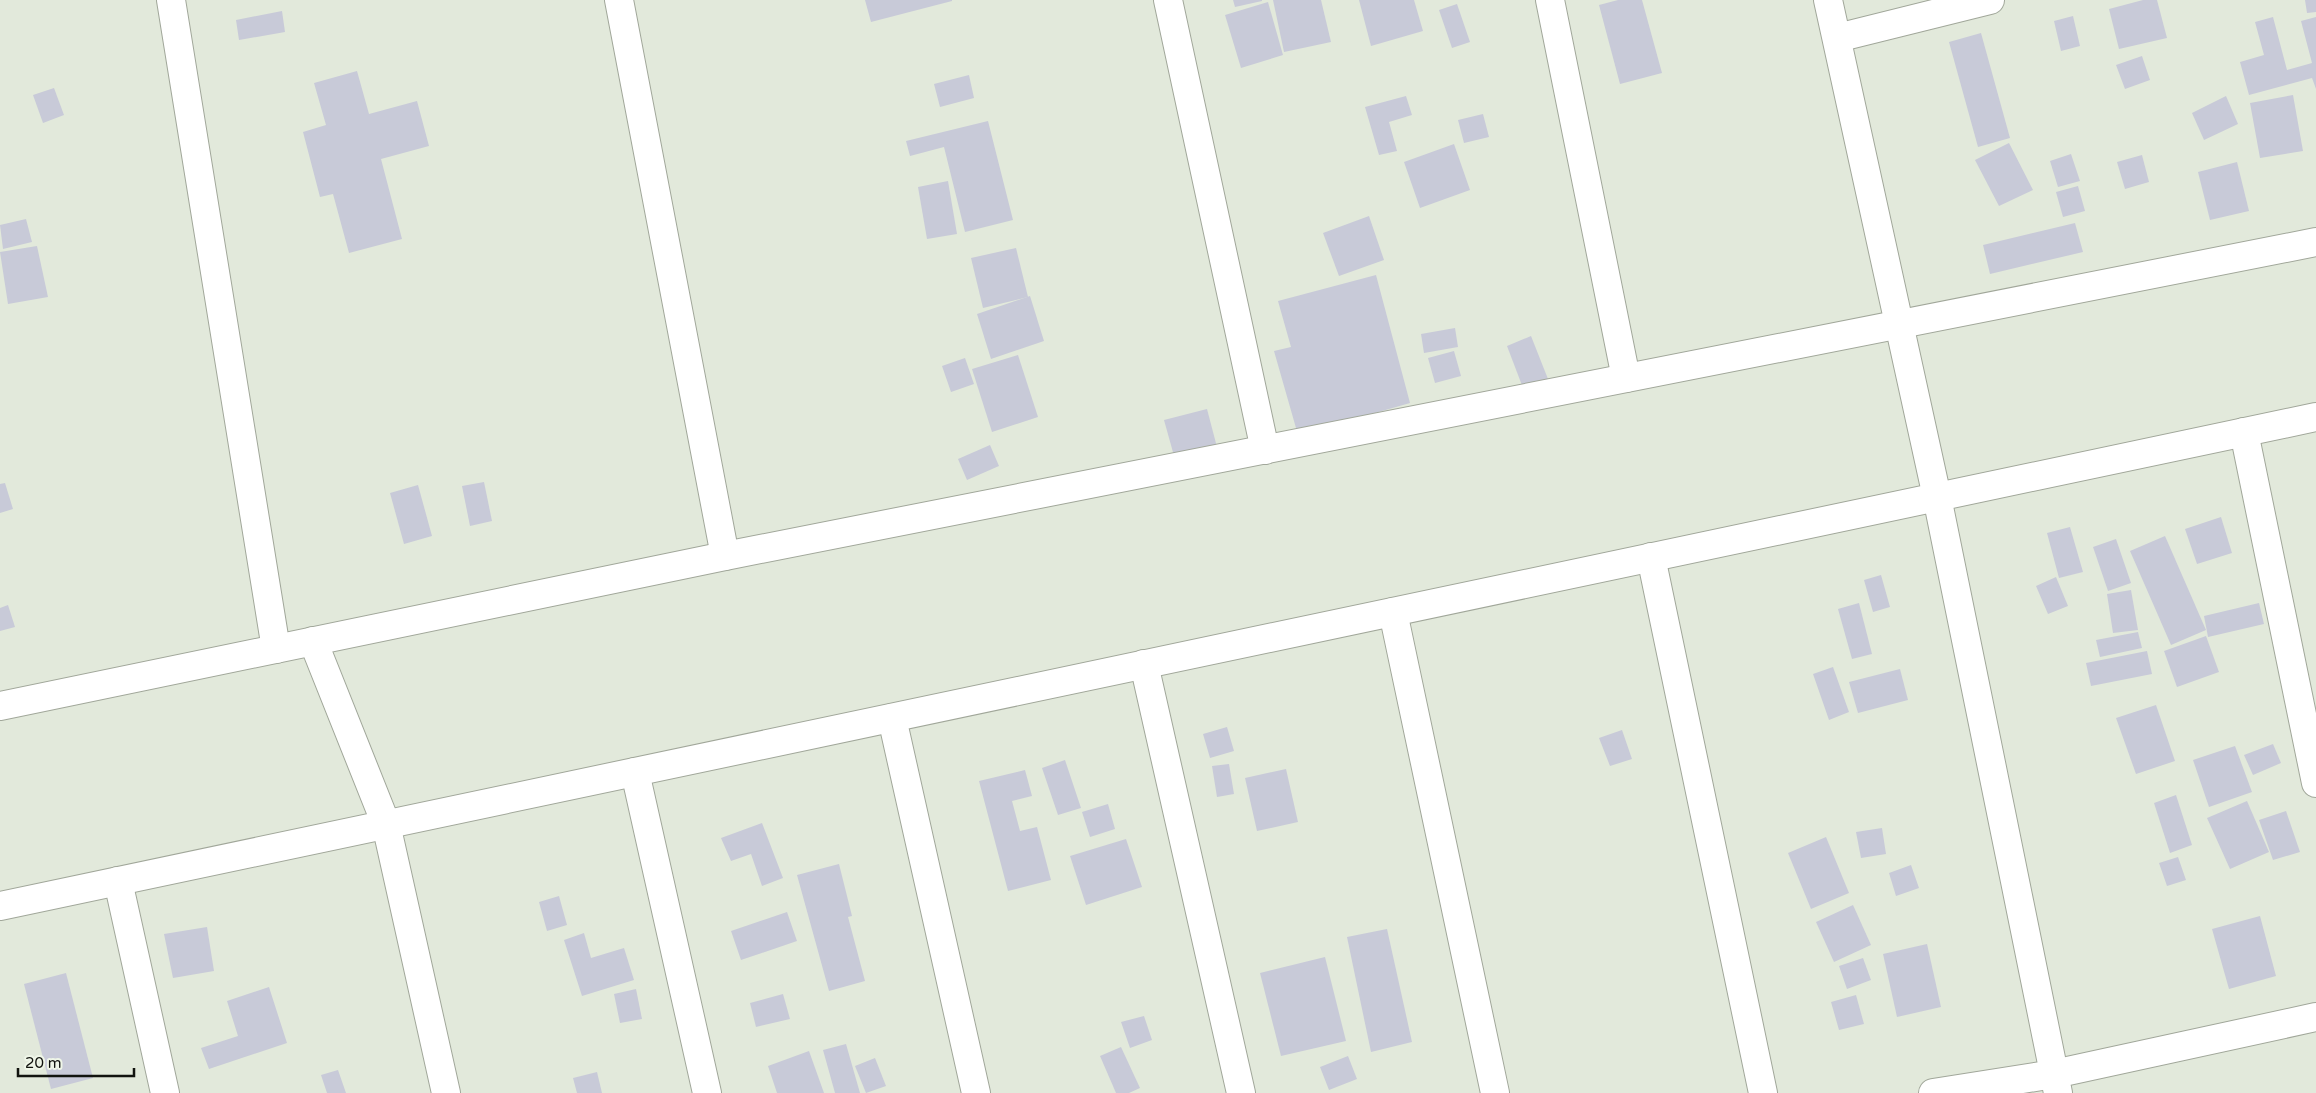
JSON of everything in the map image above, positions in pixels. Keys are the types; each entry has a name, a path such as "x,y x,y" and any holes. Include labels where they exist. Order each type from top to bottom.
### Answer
{"street":[{"path":"171,0 276,649"},
{"path":"619,0 725,556"},
{"path":"1168,0 1265,450"},
{"path":"1550,0 1626,378"},
{"path":"1828,0 1937,497 2056,1083"},
{"path":"1837,38 1990,0"},
{"path":"0,706 725,556 2316,242"},
{"path":"0,906 2316,417"},
{"path":"2244,432 2316,783"},
{"path":"1651,557 1763,1093"},
{"path":"1393,612 1495,1093"},
{"path":"313,641 386,824 446,1093"},
{"path":"1144,664 1241,1093"},
{"path":"892,718 976,1093"},
{"path":"635,772 708,1093"},
{"path":"118,881 165,1093"},
{"path":"1933,1093 2056,1083 2316,1017"}],"building":[{"path":"865,0 952,0 952,1 871,22"},
{"path":"1233,0 1262,0 1262,1 1235,7"},
{"path":"1273,0 1321,0 1331,42 1284,52"},
{"path":"1359,0 1414,0 1423,31 1371,46"},
{"path":"1618,0 1642,0 1662,73 1620,84 1599,5"},
{"path":"2143,0 2157,0 2167,38 2119,49 2109,9"},
{"path":"2305,0 2316,0 2316,12 2307,13"},
{"path":"1268,2 1283,55 1241,68 1225,15"},
{"path":"1457,4 1470,42 1452,48 1439,10"},
{"path":"282,11 285,32 239,40 236,20"},
{"path":"2073,16 2080,46 2061,51 2054,21"},
{"path":"2273,17 2287,70 2312,63 2301,21 2316,17 2316,89 2312,78 2249,95 2240,62 2264,55 2255,22"},
{"path":"1981,33 2010,138 1978,147 1949,42"},
{"path":"2142,56 2150,80 2125,89 2116,65"},
{"path":"357,71 369,114 417,101 429,146 381,159 402,239 349,253 333,194 320,197 303,132 326,125 314,83"},
{"path":"969,75 974,98 940,107 934,84"},
{"path":"54,88 64,115 43,123 33,95"},
{"path":"2293,95 2303,151 2260,158 2250,103"},
{"path":"1406,96 1412,115 1389,122 1397,151 1379,155 1365,107"},
{"path":"2226,96 2238,124 2204,140 2192,113"},
{"path":"1483,114 1489,137 1464,143 1458,120"},
{"path":"988,121 1013,220 965,232 944,147 910,156 906,141"},
{"path":"2009,143 2033,190 1999,206 1975,160"},
{"path":"1454,144 1470,190 1420,208 1404,162"},
{"path":"2071,154 2080,181 2058,187 2050,161"},
{"path":"2142,155 2149,182 2125,189 2117,162"},
{"path":"2237,162 2249,211 2210,220 2198,172"},
{"path":"948,181 957,234 927,239 918,187"},
{"path":"2078,186 2085,211 2063,217 2056,192"},
{"path":"1369,216 1384,260 1339,276 1323,233"},
{"path":"26,219 32,242 3,249 0,225"},
{"path":"2075,223 2083,252 1990,274 1983,245"},
{"path":"37,246 48,297 8,304 0,252"},
{"path":"1016,248 1028,297 983,308 971,258"},
{"path":"1376,275 1410,403 1298,435 1274,351 1291,347 1278,301"},
{"path":"1030,296 1044,341 991,359 977,314"},
{"path":"1455,328 1458,347 1424,353 1421,334"},
{"path":"1531,336 1548,379 1523,388 1507,346"},
{"path":"1454,351 1461,376 1435,383 1428,358"},
{"path":"1018,355 1038,417 992,432 972,369"},
{"path":"965,358 974,384 951,392 942,366"},
{"path":"1207,409 1218,451 1176,463 1164,420"},
{"path":"990,445 999,466 967,480 958,459"},
{"path":"484,482 492,521 470,526 462,486"},
{"path":"5,483 13,509 0,513 0,484"},
{"path":"418,485 432,536 404,544 390,493"},
{"path":"2221,517 2232,553 2197,564 2185,529"},
{"path":"2070,527 2083,572 2059,578 2047,533"},
{"path":"2165,536 2206,630 2171,645 2130,551"},
{"path":"2116,539 2131,583 2108,591 2093,547"},
{"path":"1881,575 1890,607 1873,612 1864,580"},
{"path":"2056,577 2068,606 2048,614 2036,586"},
{"path":"2131,590 2138,630 2113,633 2107,594"},
{"path":"1859,603 1872,654 1852,659 1838,609"},
{"path":"2259,603 2264,624 2208,637 2204,616"},
{"path":"8,605 15,627 0,631 0,608"},
{"path":"2138,632 2142,648 2100,657 2096,640"},
{"path":"2206,636 2219,672 2177,687 2164,651"},
{"path":"2147,651 2152,674 2091,686 2086,663"},
{"path":"1833,667 1849,712 1829,720 1813,674"},
{"path":"1900,669 1908,700 1858,713 1849,682"},
{"path":"2156,705 2175,761 2136,774 2116,718"},
{"path":"1227,727 1234,751 1210,758 1203,734"},
{"path":"1622,730 1632,759 1610,766 1599,738"},
{"path":"2273,744 2281,763 2253,775 2244,755"},
{"path":"2235,746 2252,792 2209,807 2193,760"},
{"path":"1065,760 1081,808 1058,815 1042,768"},
{"path":"1229,764 1234,794 1217,797 1212,766"},
{"path":"1286,769 1298,822 1257,831 1245,778"},
{"path":"1025,770 1032,796 1012,801 1020,831 1037,827 1051,880 1008,891 979,781"},
{"path":"2176,795 2192,845 2170,853 2154,803"},
{"path":"2247,801 2269,852 2230,869 2207,818"},
{"path":"1108,804 1115,829 1090,837 1082,812"},
{"path":"2286,811 2300,852 2273,860 2259,820"},
{"path":"762,823 783,878 762,886 751,854 731,861 721,838"},
{"path":"1882,828 1886,854 1861,858 1856,832"},
{"path":"1826,837 1849,893 1811,909 1788,853"},
{"path":"1126,839 1142,887 1086,905 1070,856"},
{"path":"2178,857 2186,880 2167,886 2159,863"},
{"path":"839,864 852,916 848,917 865,981 829,991 797,875"},
{"path":"1911,865 1919,888 1896,896 1889,873"},
{"path":"559,896 567,925 547,931 539,902"},
{"path":"1853,905 1871,945 1834,962 1816,922"},
{"path":"787,912 797,941 741,960 731,931"},
{"path":"2260,916 2276,976 2229,989 2212,929"},
{"path":"207,927 214,971 173,978 164,934"},
{"path":"1387,929 1412,1042 1371,1052 1347,937"},
{"path":"584,933 591,958 624,948 634,980 582,996 564,940"},
{"path":"1927,944 1941,1007 1897,1017 1883,954"},
{"path":"1325,957 1346,1041 1281,1056 1260,973"},
{"path":"1863,958 1871,980 1847,989 1839,966"},
{"path":"66,973 93,1078 51,1089 24,984"},
{"path":"269,987 287,1043 209,1069 201,1048 238,1036 227,1001"},
{"path":"636,989 642,1019 620,1023 614,994"},
{"path":"783,994 790,1019 756,1027 750,1003"},
{"path":"1856,995 1864,1024 1839,1030 1831,1002"},
{"path":"1144,1016 1152,1040 1130,1048 1121,1022"},
{"path":"846,1044 860,1093 835,1093 823,1050"},
{"path":"1121,1047 1140,1088 1129,1093 1116,1093 1100,1056"},
{"path":"809,1051 824,1093 777,1093 768,1066"},
{"path":"1348,1056 1357,1079 1329,1090 1320,1067"},
{"path":"875,1058 886,1086 866,1093 855,1066"},
{"path":"338,1070 346,1093 327,1093 321,1075"},
{"path":"597,1072 602,1093 577,1093 573,1078"}]}
